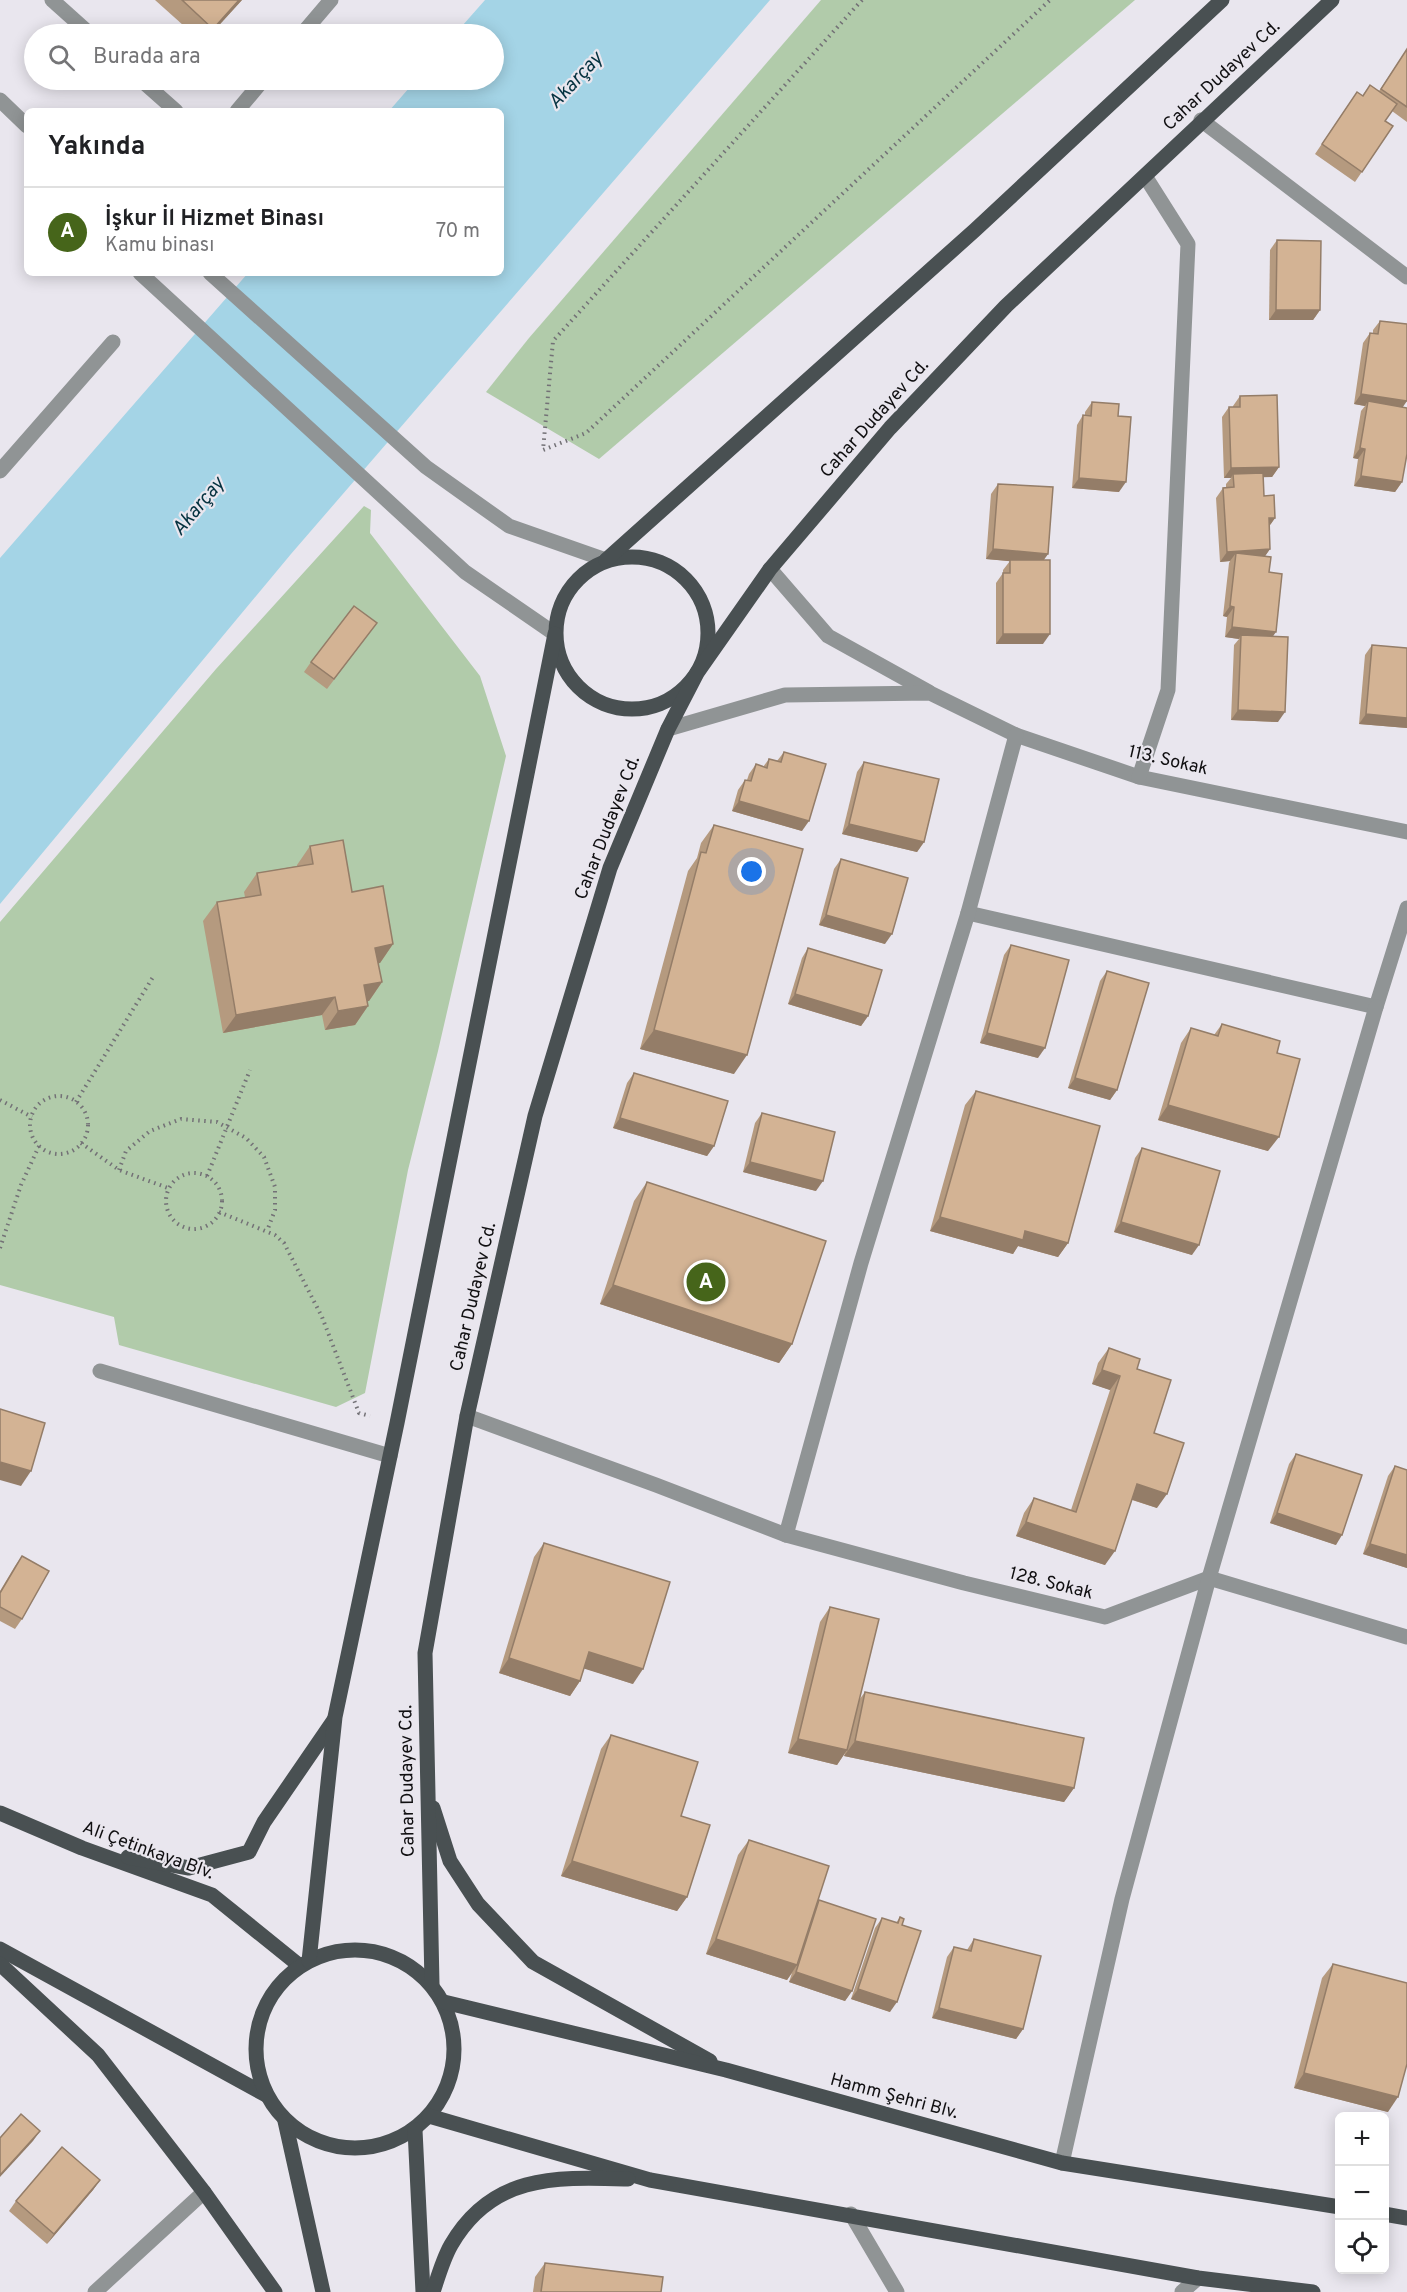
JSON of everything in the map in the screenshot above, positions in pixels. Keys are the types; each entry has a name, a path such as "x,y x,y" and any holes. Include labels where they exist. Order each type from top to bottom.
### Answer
{"main road":[{"path":"305,1963 335,1717 397,1423 559,610 569,588 586,572 606,560 975,230 1222,0"},
{"name":"Cahar Dudayev Cd.","path":"432,1984 425,1653 467,1416 536,1116 610,868 668,729 697,673 770,569 890,428 1006,306 1332,0"},
{"path":"555,634 559,658 571,680 589,698 611,707 635,710 660,705 681,692 697,673 706,652 709,628 703,605 692,584 674,569 652,559 630,556 606,560"},
{"path":"82,1848 189,1868 249,1852 264,1822 335,1717"},
{"path":"428,1791 450,1861 478,1904 533,1962 726,2070"},
{"name":"Ali Çetinkaya Blv.","path":"0,1813 82,1848 212,1895 305,1963"},
{"path":"0,1949 266,2095"},
{"path":"340,1950 374,1951 406,1963 432,1984 444,2002 454,2031 454,2062 446,2091 429,2116 415,2130 390,2143 363,2149 334,2147 308,2138 285,2121 266,2095 256,2060 259,2024 274,1991 305,1963 340,1950"},
{"path":"0,1964 98,2055 204,2192 275,2292"},
{"name":"Hamm Şehri Blv.","path":"444,2002 726,2070 1062,2163 1335,2206"},
{"path":"429,2116 650,2180 851,2214 1198,2278 1313,2292"},
{"path":"285,2121 323,2292"},
{"path":"415,2130 423,2292"},
{"path":"433,2292 451,2245 481,2206 525,2183 573,2178 650,2180"},
{"path":"1389,2215 1407,2218"}],"street":[{"path":"52,0 79,24"},
{"path":"311,24 331,0"},
{"path":"152,90 173,108"},
{"path":"240,108 255,90"},
{"path":"0,100 24,123"},
{"path":"1202,120 1407,277"},
{"path":"1139,777 1168,690 1188,244 1145,176"},
{"path":"143,276 465,572 555,634"},
{"path":"213,276 426,467 509,526 606,560"},
{"path":"0,471 113,342"},
{"name":"113. Sokak","path":"770,569 828,636 930,693 1016,735 1139,777 1407,832"},
{"name":"113. Sokak","path":"668,729 785,695 930,693"},
{"path":"786,1535 861,1263 968,914 1016,735"},
{"path":"1062,2163 1122,1899 1209,1578 1407,908"},
{"path":"968,914 1376,1008"},
{"path":"100,1371 390,1456"},
{"name":"128. Sokak","path":"467,1416 786,1535 964,1583 1105,1617 1209,1578"},
{"path":"1209,1578 1407,1637"},
{"path":"95,2292 204,2192"},
{"path":"851,2214 897,2292"},
{"path":"1182,2292 1198,2278"}],"path":[{"path":"862,0 553,341 543,450 586,433 1050,0"},
{"path":"76,1102 153,977"},
{"path":"207,1176 250,1070"},
{"path":"49,1098 67,1098 76,1102 87,1117 86,1135 74,1150 56,1155 39,1146 30,1129 32,1117 40,1103 49,1098"},
{"path":"0,1100 32,1117"},
{"path":"119,1170 126,1151 150,1131 181,1119 218,1122 246,1138 264,1157 275,1187 275,1210 267,1232"},
{"path":"81,1143 119,1170 168,1188"},
{"path":"0,1248 21,1185 39,1146"},
{"path":"195,1173 207,1176 219,1187 222,1196 219,1212 213,1222 196,1229 179,1225 172,1219 165,1203 168,1188 177,1178 185,1174 195,1173"},
{"path":"219,1212 275,1235 284,1243 322,1317 359,1413 397,1423"}],"green space":[{"path":"821,0 1135,0 599,459 486,392 529,338"},
{"path":"364,506 371,510 370,533 480,676 506,756 408,1170 365,1393 336,1407 119,1345 114,1317 0,1285 0,922 216,669"}],"water":[{"name":"Akarçay","path":"485,0 770,0 291,554 0,904 0,558 245,276 504,276 504,108 392,108 407,90 504,90 504,24 464,24"}],"building":[{"path":"182,0 239,0 217,24 208,24"},
{"path":"1407,49 1407,107 1381,89"},
{"path":"1370,85 1397,104 1385,121 1393,126 1362,172 1322,144 1357,92 1363,96"},
{"path":"1277,240 1321,241 1320,310 1276,310"},
{"path":"1380,321 1407,324 1407,401 1361,394 1370,333 1378,334"},
{"path":"1277,395 1279,467 1231,468 1229,407 1240,407 1240,396"},
{"path":"1368,401 1407,408 1407,454 1402,482 1361,476 1365,449 1360,448"},
{"path":"1092,402 1119,404 1118,416 1131,417 1126,482 1079,478 1083,415 1091,416"},
{"path":"1263,473 1264,496 1274,495 1275,518 1269,518 1270,549 1227,552 1223,488 1234,487 1233,474"},
{"path":"998,484 1053,487 1048,554 993,549"},
{"path":"1236,553 1271,557 1269,572 1282,574 1276,632 1232,627 1234,607 1230,606"},
{"path":"1010,560 1050,560 1050,634 1003,634 1003,573 1010,573"},
{"path":"354,606 377,623 334,679 311,662"},
{"path":"1241,635 1288,637 1285,712 1238,710"},
{"path":"1372,645 1407,648 1407,718 1366,714"},
{"path":"784,752 826,764 809,821 739,801 745,780 751,781 756,764 767,768 769,759 781,762"},
{"path":"864,762 939,779 924,842 849,824"},
{"path":"714,825 803,849 747,1055 654,1030 701,852 706,853"},
{"path":"343,840 352,892 383,886 393,944 375,948 382,982 364,985 368,1006 338,1011 335,997 236,1015 217,902 261,895 257,873 313,864 310,846"},
{"path":"841,859 908,878 892,934 826,915"},
{"path":"1011,945 1069,960 1045,1048 987,1033"},
{"path":"808,948 882,970 868,1016 795,994"},
{"path":"1107,971 1149,983 1117,1090 1075,1078"},
{"path":"1222,1024 1280,1041 1277,1053 1300,1059 1279,1137 1168,1105 1191,1028 1218,1036"},
{"path":"634,1073 728,1101 714,1146 620,1118"},
{"path":"976,1091 1100,1126 1068,1243 1025,1231 1023,1240 940,1217"},
{"path":"762,1113 835,1132 823,1181 750,1162"},
{"path":"1142,1148 1220,1171 1199,1245 1121,1222"},
{"path":"647,1182 826,1241 792,1344 613,1285"},
{"path":"1109,1348 1140,1359 1137,1369 1171,1380 1154,1433 1184,1443 1167,1494 1137,1484 1115,1551 1026,1522 1034,1498 1076,1512 1120,1376 1102,1370"},
{"path":"0,1409 45,1423 31,1471 0,1462"},
{"path":"1296,1454 1362,1475 1342,1535 1277,1513"},
{"path":"1395,1466 1407,1470 1407,1555 1370,1544"},
{"path":"544,1543 670,1582 643,1669 589,1652 580,1681 509,1658"},
{"path":"22,1556 49,1571 22,1619 0,1607 0,1593"},
{"path":"830,1607 879,1619 847,1750 798,1739"},
{"path":"865,1692 1084,1738 1074,1788 855,1741"},
{"path":"611,1735 698,1762 681,1816 710,1825 687,1897 572,1861"},
{"path":"749,1840 829,1866 797,1965 716,1939"},
{"path":"819,1900 876,1919 852,1991 796,1972"},
{"path":"900,1917 904,1919 902,1925 921,1931 897,2002 858,1989 882,1918 898,1923"},
{"path":"974,1939 1041,1956 1023,2029 939,2008 954,1947 971,1951"},
{"path":"1333,1964 1407,1983 1407,2064 1398,2097 1304,2073"},
{"path":"21,2114 40,2131 0,2175 0,2138"},
{"path":"62,2147 100,2180 54,2234 16,2201"},
{"path":"545,2263 663,2277 661,2292 541,2292"}],"place":[{"name":"İşkur İl Hizmet Binası","path":"706,1282"}]}
